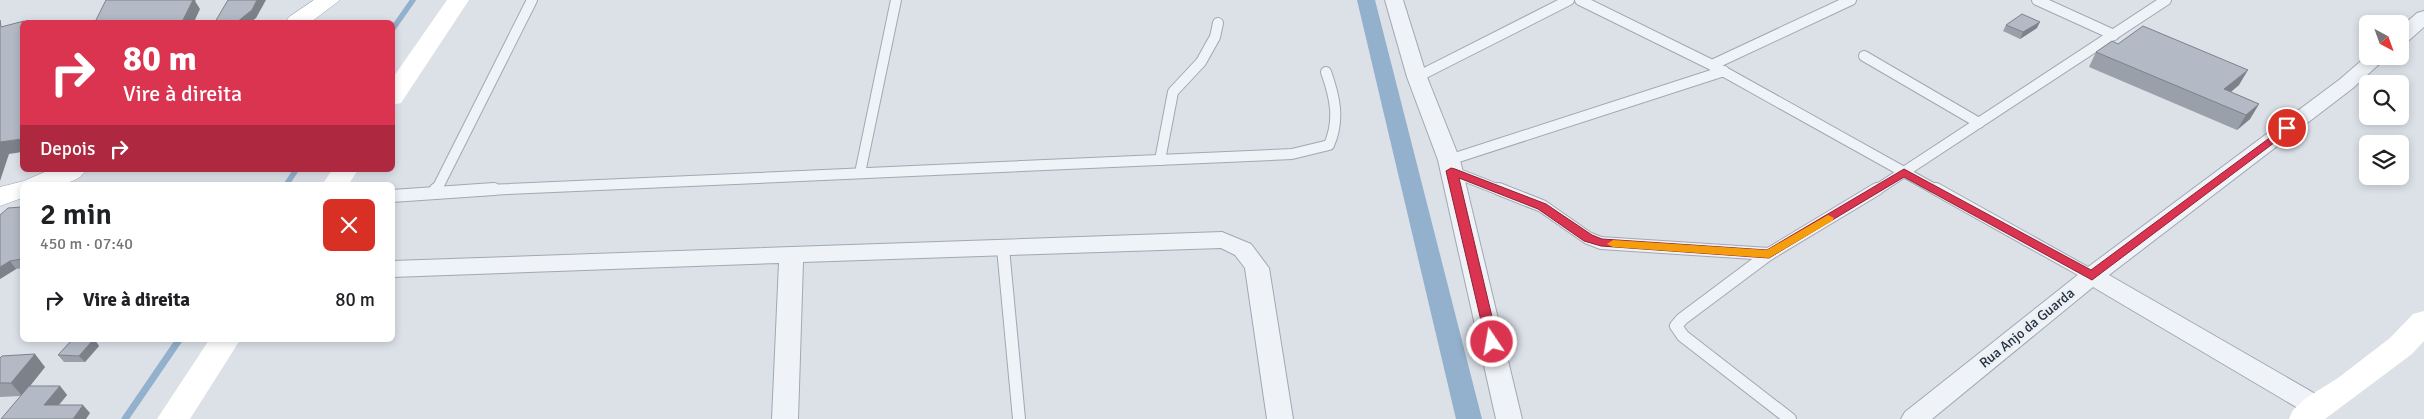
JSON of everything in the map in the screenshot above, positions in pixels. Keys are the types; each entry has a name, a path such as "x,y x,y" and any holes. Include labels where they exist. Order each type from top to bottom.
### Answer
{"street":[{"path":"301,20 329,0"},
{"path":"395,94 458,0"},
{"path":"1394,0 1417,77 1450,166 1509,419"},
{"path":"2409,30 2424,17"},
{"name":"Rua Anjo da Guarda","path":"1914,419 2092,276 2346,84 2368,65"},
{"path":"43,182 68,172"},
{"path":"0,197 20,190"},
{"path":"395,269 1222,240 1243,248 1253,258 1257,268 1280,419"},
{"path":"785,419 791,256"},
{"path":"2092,276 2311,413 2401,346 2424,322"},
{"path":"173,419 224,342"}],"lane":[{"path":"434,192 532,0"},
{"path":"860,173 896,0"},
{"path":"1417,77 1569,0"},
{"path":"1580,0 1724,71 1904,173 2092,276"},
{"path":"1712,65 1851,0"},
{"path":"2036,0 2114,35"},
{"path":"1790,419 1684,336 1676,326 1682,318 1769,254 1904,173 2166,0"},
{"path":"1160,160 1173,92 1201,62 1214,37 1218,23"},
{"path":"1864,56 1979,123"},
{"path":"1450,166 1724,71"},
{"path":"395,196 434,192 1292,154 1329,145 1336,132 1334,94 1326,72"},
{"path":"1450,166 1542,206 1588,238 1601,243 1769,254"},
{"path":"1003,248 1019,419"}],"building":[{"path":"106,0 193,0 183,20 96,20"},
{"path":"228,0 257,0 252,10 240,20 216,20"},
{"path":"2022,14 2040,22 2023,32 2006,25"},
{"path":"0,20 1,27 20,22 20,139 0,142"},
{"path":"2143,26 2248,70 2224,89 2259,104 2246,115 2096,52 2112,41 2118,44"},
{"path":"20,207 20,259 10,261 0,267 0,215 8,208"},
{"path":"70,342 91,342 79,356 58,355"},
{"path":"35,354 11,383 0,383 0,358 2,356"},
{"path":"29,386 60,386 44,405 83,405 73,419 1,419"}],"waterway":[{"path":"395,26 413,0"},
{"path":"1366,0 1469,419"},
{"path":"288,182 295,172"},
{"path":"125,419 178,342"}],"slow traffic":[{"path":"1613,244 1769,254 1828,218"}],"route":[{"path":"1492,342 1451,171 1542,206 1588,238 1601,243 1769,254 1904,173 2092,276 2287,128"}]}
